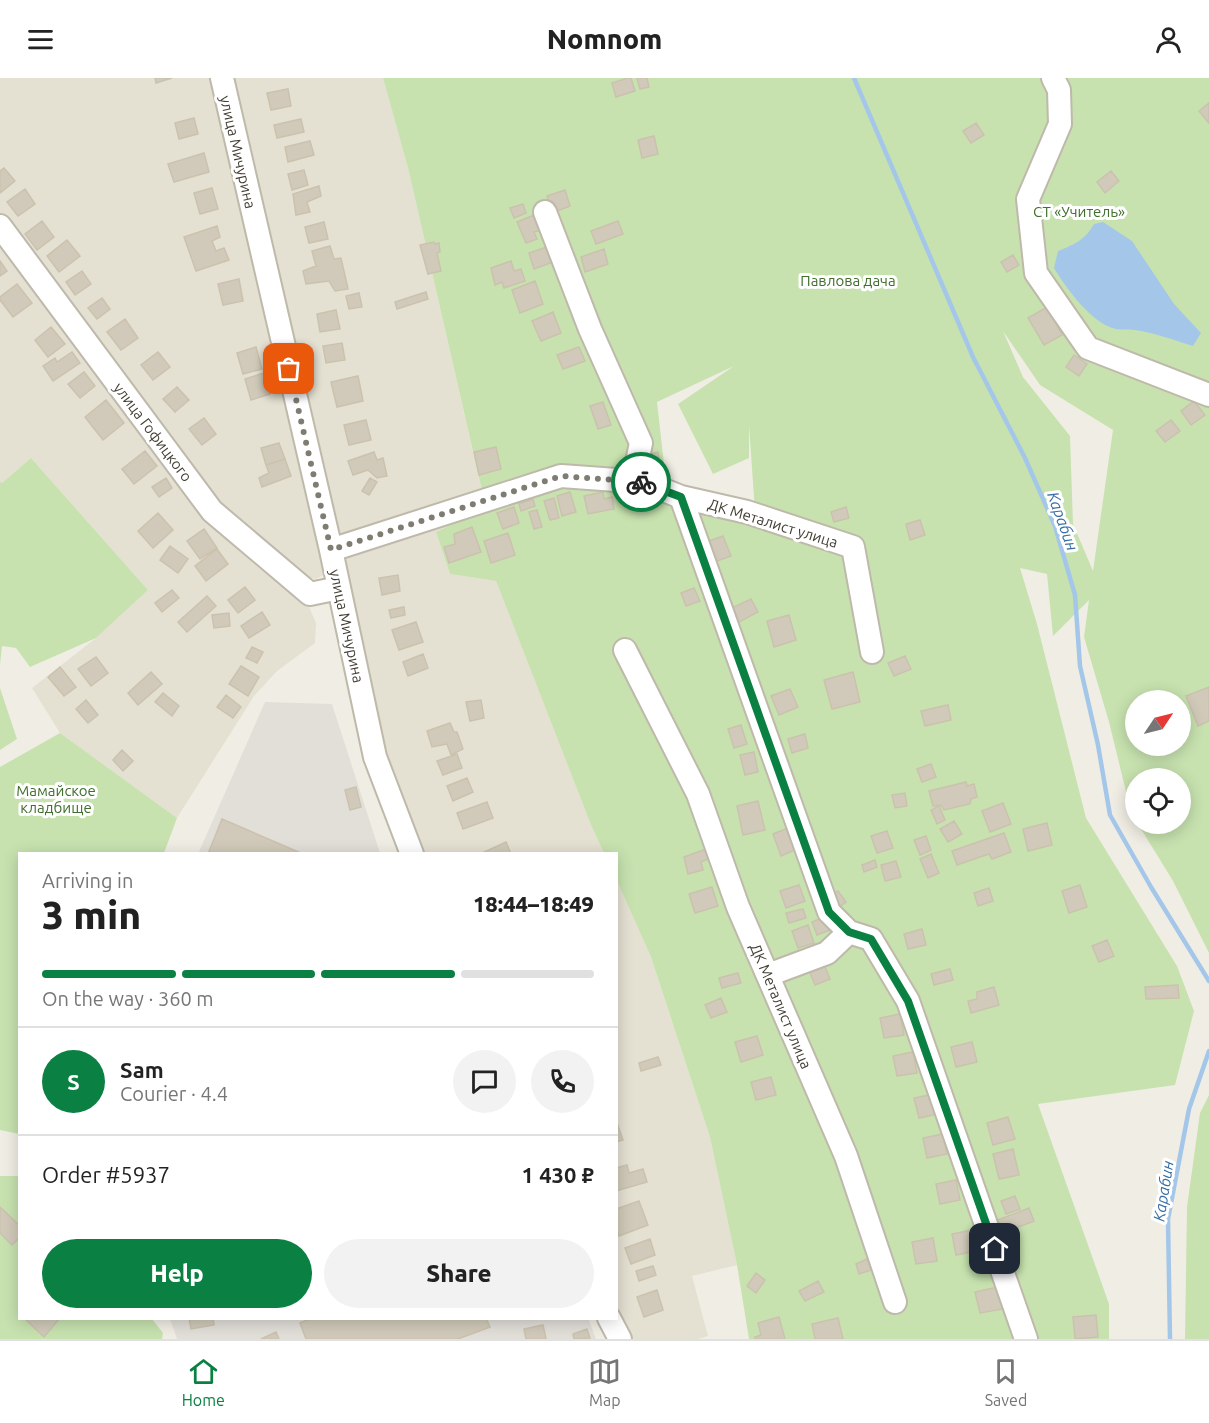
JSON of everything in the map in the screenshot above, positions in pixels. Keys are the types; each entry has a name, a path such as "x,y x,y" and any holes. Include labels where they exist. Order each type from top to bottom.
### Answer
{"street":[{"name":"улица Мичурина","path":"222,78 331,550 375,757 411,852"},
{"path":"1053,78 1059,90 1060,124 1028,199 1036,273 1088,348 1209,395"},
{"path":"545,212 590,329 641,443 633,482"},
{"name":"улица Гофицкого","path":"0,226 212,511 310,594 339,588"},
{"path":"331,550 561,476 644,482 681,497"},
{"name":"ДК Металист улица","path":"681,497 747,512 853,547 872,652"},
{"name":"ДК Металист улица","path":"681,497 829,912 849,932 871,939 908,1001 1026,1339"},
{"name":"ДК Металист улица","path":"625,650 698,794 738,907 846,1156 895,1302"},
{"path":"768,975 827,953 849,932"},
{"path":"610,1320 620,1339"}],"shaded area":[{"path":"0,78 214,78 327,573 316,579 306,577 232,520 0,216"},
{"path":"229,78 383,78 408,168 486,509 436,532 450,574 496,581 604,852 419,852 393,790"},
{"path":"0,242 219,534 291,587 309,607 316,623 315,643 277,671 254,696 177,818 60,733 32,688 96,638 148,590 31,458 1,484 0,482"},
{"path":"265,702 332,704 380,852 199,852"},
{"path":"618,883 651,957 710,1137 737,1265 692,1276 708,1336 698,1339 632,1339 617,1320"},
{"path":"170,1320 589,1320 596,1339 177,1339"}],"green space":[{"path":"383,78 1209,78 1209,953 1173,881 1144,834 1191,834 1191,768 1125,768 1125,787 1084,637 1089,600 1053,636 1047,574 1020,568 1037,624 1086,818 1177,966 1194,1011 1175,1085 1038,1104 1109,1304 1109,1339 749,1339 737,1265 710,1137 651,957 618,883 618,852 604,852 591,825 496,581 450,574 436,532 486,508 408,168","holes":["1003,331 1040,385 1113,430 1093,571 1073,524 1070,436 1023,377","734,366 678,404 713,474 749,458 749,425 756,526 668,500 657,402"]},
{"path":"31,458 148,590 96,638 30,667 16,648 2,646 0,665 0,482 2,483"},
{"path":"0,688 17,739 0,750"},
{"name":"Мамайское кладбище","path":"60,733 177,818 164,852 18,852 18,1134 0,1130 0,767"},
{"path":"1209,1095 1209,1339 1185,1339 1187,1207 1200,1113"},
{"path":"0,1176 18,1176 18,1320 153,1320 163,1333 162,1339 0,1339"}],"water":[{"path":"1103,222 1132,241 1174,304 1201,333 1193,346 1150,333 1107,326 1089,313 1065,285 1054,268 1058,251 1079,241 1094,224"}],"building":[{"path":"155,78 172,78 156,83"},
{"path":"631,78 635,91 616,97 612,83"},
{"path":"637,78 647,78 649,87 640,89"},
{"path":"288,89 291,106 271,110 267,93"},
{"path":"1209,103 1209,123 1199,111"},
{"path":"194,118 198,134 179,139 175,123"},
{"path":"301,119 304,132 277,138 274,125"},
{"path":"976,123 984,135 971,143 963,131"},
{"path":"654,136 658,154 642,158 638,140"},
{"path":"310,141 314,155 288,162 285,147"},
{"path":"204,153 209,172 174,182 168,164"},
{"path":"4,168 15,181 0,193 0,171"},
{"path":"304,170 308,185 292,190 288,174"},
{"path":"1111,171 1119,181 1105,193 1097,182"},
{"path":"319,186 321,196 307,202 310,212 296,215 293,194"},
{"path":"212,188 218,209 200,214 194,193"},
{"path":"25,189 35,204 18,216 7,202"},
{"path":"565,190 570,206 552,213 547,196"},
{"path":"523,204 526,213 514,218 510,208"},
{"path":"534,215 541,230 534,232 537,239 526,243 517,222"},
{"path":"42,221 54,237 37,250 25,234"},
{"path":"618,221 623,234 596,244 591,231"},
{"path":"324,222 328,239 309,243 305,227"},
{"path":"217,226 220,237 212,241 216,251 224,248 229,260 196,271 184,237"},
{"path":"67,240 80,256 59,272 47,256"},
{"path":"439,243 440,252 437,253 441,271 428,274 420,245"},
{"path":"330,246 334,259 341,258 348,289 335,291 329,281 306,284 303,271 316,266 312,251"},
{"path":"547,247 553,262 534,269 529,253"},
{"path":"604,249 608,264 585,272 581,257"},
{"path":"1013,255 1019,265 1007,272 1001,262"},
{"path":"0,261 7,271 0,276"},
{"path":"511,261 514,271 521,269 525,281 504,288 502,282 495,285 491,268"},
{"path":"82,271 91,284 75,295 66,282"},
{"path":"239,279 243,301 223,305 218,284"},
{"path":"535,281 543,304 520,313 512,290"},
{"path":"17,284 32,303 13,317 0,297"},
{"path":"426,292 428,299 397,309 395,302"},
{"path":"359,293 362,307 349,309 346,296"},
{"path":"102,298 110,309 97,319 88,308"},
{"path":"1047,307 1062,335 1044,345 1028,318"},
{"path":"336,310 340,329 320,332 317,314"},
{"path":"553,312 561,333 541,341 532,321"},
{"path":"125,319 138,338 121,350 107,332"},
{"path":"51,327 65,344 48,357 35,340"},
{"path":"342,343 345,360 326,363 323,346"},
{"path":"256,347 262,369 243,374 237,353"},
{"path":"579,347 585,361 563,369 557,355"},
{"path":"72,352 80,363 53,381 43,366 55,358 57,362"},
{"path":"158,352 170,367 153,380 141,365"},
{"path":"1074,355 1087,364 1079,376 1066,367"},
{"path":"84,372 95,386 80,398 68,384"},
{"path":"264,373 270,394 251,400 245,379"},
{"path":"358,376 363,401 337,407 331,382"},
{"path":"177,387 189,400 175,412 163,399"},
{"path":"106,400 124,423 103,440 85,417"},
{"path":"1194,401 1205,415 1191,425 1181,411"},
{"path":"603,402 611,425 598,429 590,406"},
{"path":"204,418 216,434 202,445 189,429"},
{"path":"366,420 371,440 349,445 344,425"},
{"path":"1171,420 1180,431 1165,442 1156,431"},
{"path":"279,443 285,459 266,465 261,448"},
{"path":"496,447 501,469 479,475 474,452"},
{"path":"145,451 157,466 134,484 122,469"},
{"path":"374,452 377,460 383,458 387,476 377,478 368,470 353,475 348,461"},
{"path":"658,452 661,473 650,475 647,455"},
{"path":"285,459 291,476 262,487 259,478 269,473 266,465"},
{"path":"166,478 172,488 159,497 152,487"},
{"path":"370,478 377,482 369,495 362,491"},
{"path":"570,492 576,512 562,516 557,496"},
{"path":"603,492 604,499 612,497 614,509 588,514 584,496"},
{"path":"554,498 559,518 550,520 544,501"},
{"path":"533,499 535,506 521,511 519,504"},
{"path":"514,507 519,523 503,529 497,513"},
{"path":"846,507 849,518 834,522 831,512"},
{"path":"537,510 542,527 534,529 529,512"},
{"path":"158,513 173,530 153,548 138,531"},
{"path":"920,520 925,535 910,540 906,524"},
{"path":"472,527 481,552 449,563 444,547 455,544 454,534"},
{"path":"204,529 217,548 200,559 187,541"},
{"path":"508,533 515,555 491,563 484,541"},
{"path":"723,536 731,556 714,562 706,542"},
{"path":"170,546 188,559 178,573 160,560"},
{"path":"217,549 228,564 206,581 195,566"},
{"path":"398,575 400,591 382,595 379,578"},
{"path":"245,587 255,600 238,613 228,600"},
{"path":"694,588 700,601 686,606 681,593"},
{"path":"172,590 179,598 162,612 155,603"},
{"path":"207,596 216,606 187,632 178,622"},
{"path":"751,599 758,612 739,622 732,608"},
{"path":"404,607 405,615 391,618 389,610"},
{"path":"262,612 270,625 249,638 241,626"},
{"path":"229,613 230,626 214,628 212,615"},
{"path":"789,615 796,640 774,647 767,621"},
{"path":"416,622 423,642 399,650 392,630"},
{"path":"252,647 263,652 257,663 246,658"},
{"path":"423,654 428,668 408,676 403,662"},
{"path":"905,656 911,669 894,676 888,663"},
{"path":"96,657 108,673 91,686 78,669"},
{"path":"241,666 259,677 248,696 229,684"},
{"path":"60,667 76,687 64,696 48,677"},
{"path":"151,672 162,684 138,705 128,693"},
{"path":"853,672 860,702 832,709 824,680"},
{"path":"1209,687 1209,721 1198,726 1191,708 1191,694"},
{"path":"790,689 798,707 779,715 771,696"},
{"path":"163,693 179,706 172,716 155,702"},
{"path":"226,695 241,707 233,718 217,707"},
{"path":"86,700 98,715 88,723 76,709"},
{"path":"481,700 484,718 470,721 466,702"},
{"path":"948,705 951,720 925,726 921,711"},
{"path":"450,723 454,732 457,732 463,749 451,755 447,744 432,747 427,731"},
{"path":"741,725 747,744 734,748 728,729"},
{"path":"805,734 808,748 792,753 788,739"},
{"path":"122,750 133,761 123,771 113,760"},
{"path":"754,752 758,772 745,775 740,755"},
{"path":"457,754 462,768 443,775 437,761"},
{"path":"931,764 936,777 922,782 917,769"},
{"path":"467,778 473,792 453,801 447,786"},
{"path":"966,782 967,786 974,784 977,797 971,799 970,804 944,810 941,805 933,806 929,791"},
{"path":"356,787 361,807 350,810 345,790"},
{"path":"905,793 907,806 895,808 892,795"},
{"path":"758,801 765,830 743,835 737,806"},
{"path":"487,802 493,818 463,829 457,813"},
{"path":"1003,803 1011,824 990,832 982,811"},
{"path":"939,806 945,820 937,824 931,810"},
{"path":"222,819 298,852 209,852"},
{"path":"954,821 962,834 948,842 940,829"},
{"path":"1047,823 1052,845 1028,851 1023,829"},
{"path":"788,828 797,849 781,856 773,834"},
{"path":"887,831 893,848 877,853 871,836"},
{"path":"1004,833 1011,852 992,859 989,854 957,865 952,851"},
{"path":"926,836 931,850 920,855 914,840"},
{"path":"506,842 510,852 484,852"},
{"path":"706,849 710,858 701,862 703,870 688,874 684,857"},
{"path":"931,854 939,873 928,878 920,859"},
{"path":"875,860 877,867 864,872 862,865"},
{"path":"896,861 901,877 885,881 881,865"},
{"path":"799,885 805,901 786,908 780,891"},
{"path":"1080,885 1087,907 1069,913 1062,891"},
{"path":"712,887 718,906 695,913 689,894"},
{"path":"989,888 993,901 978,906 974,893"},
{"path":"838,891 846,902 838,908 829,897"},
{"path":"803,909 806,918 789,923 786,913"},
{"path":"824,917 830,930 817,935 812,922"},
{"path":"808,925 814,943 798,948 792,931"},
{"path":"922,929 926,945 908,949 904,934"},
{"path":"1107,940 1114,956 1099,962 1092,946"},
{"path":"824,964 830,979 815,985 809,970"},
{"path":"950,969 953,980 934,985 931,974"},
{"path":"738,973 741,983 722,988 719,978"},
{"path":"1178,985 1179,998 1146,999 1145,987"},
{"path":"994,987 999,1005 971,1013 968,1001 977,999 977,992"},
{"path":"721,998 727,1012 711,1018 705,1005"},
{"path":"900,1014 904,1035 884,1038 880,1018"},
{"path":"757,1036 763,1055 741,1062 735,1042"},
{"path":"972,1042 977,1062 956,1067 951,1047"},
{"path":"913,1052 917,1073 897,1076 893,1056"},
{"path":"658,1057 661,1065 641,1071 639,1063"},
{"path":"771,1077 776,1095 756,1100 751,1082"},
{"path":"934,1094 938,1114 919,1118 914,1098"},
{"path":"1008,1117 1015,1139 993,1145 987,1123"},
{"path":"618,1126 623,1140 618,1141"},
{"path":"943,1134 947,1154 927,1158 923,1138"},
{"path":"1013,1149 1019,1175 999,1179 993,1154"},
{"path":"627,1165 629,1173 643,1169 647,1182 618,1190 618,1167"},
{"path":"956,1180 960,1200 940,1204 936,1184"},
{"path":"1015,1196 1020,1209 1006,1214 1001,1201"},
{"path":"639,1201 648,1225 619,1236 618,1208"},
{"path":"0,1207 18,1224 18,1239 12,1245 0,1233"},
{"path":"1029,1208 1034,1221 1003,1233 998,1220"},
{"path":"972,1230 976,1251 956,1255 952,1234"},
{"path":"933,1238 937,1261 916,1264 912,1242"},
{"path":"650,1239 655,1255 631,1264 625,1248"},
{"path":"867,1259 871,1270 859,1274 856,1264"},
{"path":"653,1266 656,1275 639,1281 636,1271"},
{"path":"756,1273 765,1280 756,1293 747,1286"},
{"path":"818,1281 824,1292 805,1301 799,1291"},
{"path":"998,1287 1003,1309 980,1313 975,1292"},
{"path":"657,1290 663,1310 644,1317 637,1297"},
{"path":"1096,1315 1098,1337 1075,1339 1073,1317"},
{"path":"779,1317 785,1339 755,1339 761,1335 758,1323"},
{"path":"838,1318 843,1339 815,1339 812,1324"},
{"path":"26,1320 58,1320 44,1337"},
{"path":"189,1320 213,1320 214,1325 191,1329"},
{"path":"307,1320 487,1320 490,1327 458,1339 306,1339 300,1323"},
{"path":"543,1325 546,1339 526,1339 524,1329"},
{"path":"587,1329 590,1338 574,1339 573,1334"},
{"path":"276,1332 279,1339 261,1339"}],"waterway":[{"name":"Карабин","path":"854,78 973,357 1025,458 1055,526 1075,595 1080,666 1098,745 1110,815 1209,981"},
{"name":"Карабин","path":"1170,1339 1168,1219 1189,1109 1209,1051"}],"way so far":[{"path":"289,369 331,550 561,476 641,482"}],"route":[{"path":"641,482 681,497 829,912 849,932 871,939 908,1001 995,1249"}],"park label":[{"name":"СТ «Учитель»","path":"1079,211"},
{"name":"Павлова дача","path":"848,280"}]}
